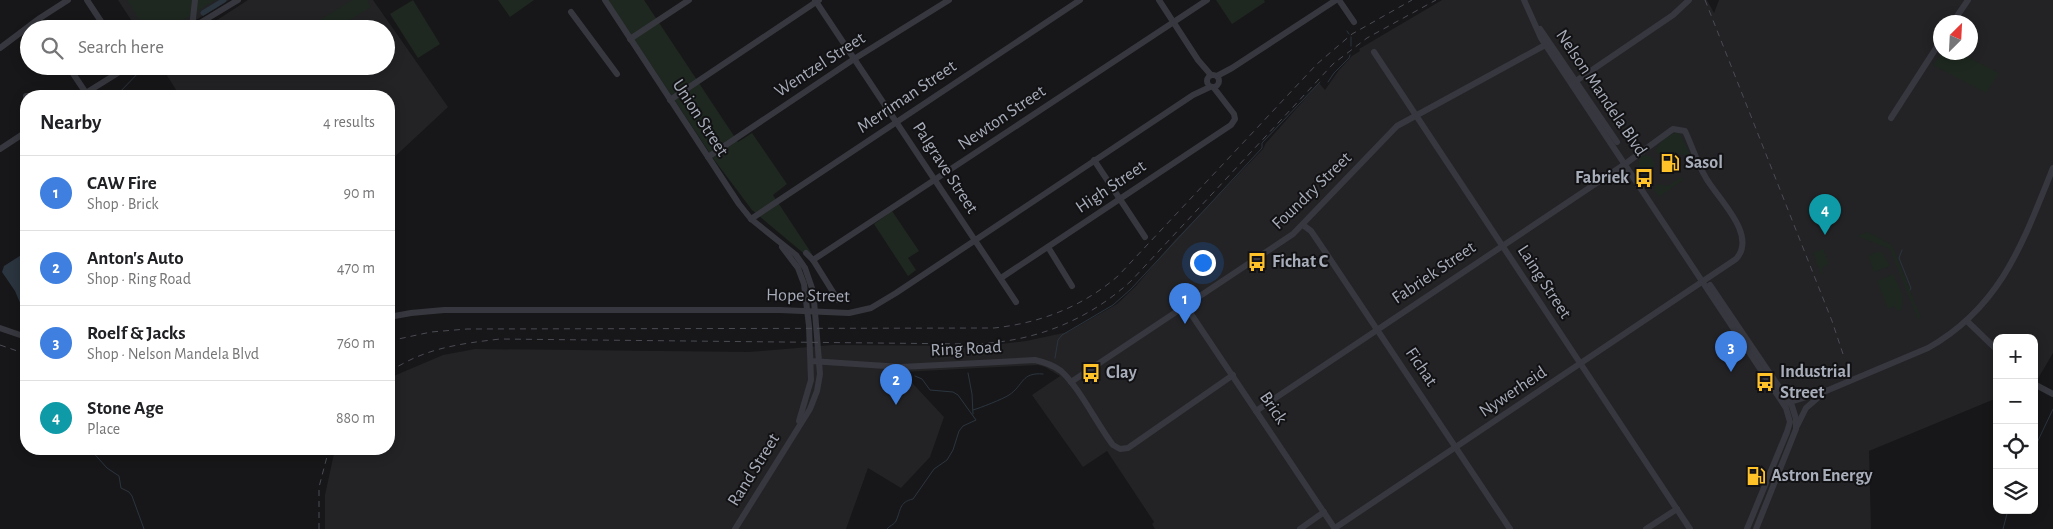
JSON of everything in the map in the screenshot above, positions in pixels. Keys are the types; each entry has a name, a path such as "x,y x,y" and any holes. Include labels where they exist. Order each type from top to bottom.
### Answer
{"street":[{"path":"37,20 68,0"},
{"path":"87,0 100,20"},
{"path":"192,20 195,0"},
{"path":"204,20 238,0"},
{"name":"Union Street","path":"605,0 739,204 751,219 796,255 805,268 813,291 819,361"},
{"path":"630,39 689,0"},
{"name":"Wentzel Street","path":"708,157 854,60 949,0"},
{"name":"Merriman Street","path":"751,219 1080,0"},
{"path":"1159,0 1213,81"},
{"name":"Newton Street","path":"813,260 1207,0"},
{"path":"1337,0 1354,22"},
{"name":"Hope Street","path":"395,316 411,312 444,310 808,311 849,313 871,308 1337,0"},
{"name":"Nelson Mandela Blvd","path":"1524,0 1533,20 1548,44 1788,405"},
{"path":"1574,82 1673,15 1689,0"},
{"path":"1958,15 1968,0"},
{"path":"670,100 817,1"},
{"name":"Palgrave Street","path":"817,1 854,60 1016,302"},
{"path":"571,12 616,74"},
{"path":"0,48 20,33"},
{"name":"Foundry Street","path":"1071,382 1282,242 1303,225 1397,126 1548,44"},
{"name":"Laing Street","path":"1374,52 1690,529"},
{"path":"1892,118 1933,53"},
{"path":"73,75 80,90"},
{"path":"91,90 115,75"},
{"name":"High Street","path":"1001,278 1225,130 1235,119 1213,81"},
{"name":"Fabriek Street","path":"1256,411 1627,162 1673,129 1685,131 1706,179 1729,208 1738,225 1743,247 1742,253 1736,260 1705,282"},
{"path":"0,149 20,136"},
{"path":"1094,160 1145,237"},
{"path":"1788,405 1928,348 1944,339 1967,321 1997,287 2011,265 2027,233 2053,168"},
{"name":"Fichat","path":"1303,225 1311,231 1510,529"},
{"name":"Union Street","path":"780,244 800,273 804,284 808,311 811,361"},
{"path":"1048,247 1072,286"},
{"path":"806,253 813,260 838,300"},
{"name":"Nywerheid","path":"1335,529 1705,282"},
{"name":"Brick","path":"1185,305 1335,529"},
{"path":"1967,321 1993,346"},
{"path":"0,328 20,334"},
{"name":"Ring Road","path":"811,361 901,367 1035,360 1050,364 1071,382"},
{"name":"Rand Street","path":"797,428 809,388 811,361"},
{"name":"Rand Street","path":"735,529 814,398 819,382 819,361"},
{"path":"1071,382 1113,445 1120,449 1128,448 1233,376"},
{"path":"2038,386 2053,394"},
{"path":"1788,405 1790,422 1787,432 1748,527 1756,528 1806,408 1826,391"},
{"path":"1788,405 1796,414 1796,430"},
{"path":"1763,490 1770,493"},
{"path":"1646,529 1676,509"},
{"path":"1300,529 1324,512"}],"shaded area":[{"path":"118,0 229,0 196,20 131,20"},
{"path":"127,0 215,0 183,20 139,20"},
{"path":"248,0 373,0 387,20 217,20"},
{"path":"352,0 367,0 371,7 350,20 320,20"},
{"path":"413,0 440,44 418,58 390,14"},
{"path":"498,0 534,0 510,17"},
{"path":"608,0 644,0 738,142 752,133 787,184 773,195 812,254 808,257 752,210 715,161"},
{"path":"1216,0 1264,0 1265,2 1232,24"},
{"path":"1442,0 1707,0 1714,13 1719,0 2053,0 2053,353 2038,379 2038,334 1993,334 1993,400 1869,451 1871,529 1155,529 1152,524 1154,522 1107,451 1083,467 1032,395 1060,376 1038,365 902,372 944,417 930,457 901,488 868,468 846,529 325,529 325,495 334,455 395,455 395,375 443,355 475,349 749,352 832,345 983,346 1026,341 1068,332 1117,304 1136,286 1174,241 1263,149 1266,143 1319,83 1325,90 1352,56 1360,51 1359,49"},
{"path":"395,31 448,107 395,156 395,90 176,90 167,75 395,75"},
{"path":"1937,60 1974,60 1999,73 1986,93 1933,65"},
{"path":"1679,132 1691,156 1667,152 1658,154 1656,151 1662,141 1672,134"},
{"path":"1643,155 1650,156 1655,162 1651,180 1647,180 1638,164"},
{"path":"1680,178 1684,179 1659,197 1654,190 1658,184 1668,186"},
{"path":"892,211 919,251 908,258 916,270 908,276 874,224"},
{"path":"1868,232 1892,245 1921,318 1918,319 1890,249 1857,236"},
{"path":"1823,249 1829,264 1823,267 1821,275 1813,253"},
{"path":"1876,252 1882,252 1890,266 1874,272 1868,256"},
{"path":"20,256 20,303 15,291 2,272 4,266"},
{"path":"1893,274 1903,302 1901,310 1897,311 1895,306 1888,309 1877,281"}],"waterway":[{"path":"203,13 224,0"},
{"path":"1351,37 1351,46"},
{"path":"1328,82 1350,55"},
{"path":"122,90 136,75"},
{"path":"1055,358 1058,340 1062,335 1113,305 1131,289 1262,148 1262,143 1320,82"},
{"path":"1902,250 1899,258 1911,288 1910,290"},
{"path":"968,373 973,414"},
{"path":"973,410 1009,395 1027,377 1043,374"},
{"path":"887,529 895,522 903,504 913,499 934,469 947,460 963,426 976,420 958,395 953,392 930,390 922,379 915,376"},
{"path":"2038,441 2053,409"},
{"path":"95,455 107,468 119,476 121,488 132,496 144,529"},
{"path":"2003,529 2007,514"}],"railway":[{"path":"395,340 431,332 467,329 994,328 1044,318 1075,305 1118,276 1317,64 1352,34 1412,0"},
{"path":"395,368 416,357 442,348 500,339 970,344 993,343 1015,339 1056,328 1095,308 1131,281 1333,64 1367,38 1436,0"},
{"path":"1705,0 1832,321 1843,354"},
{"path":"0,345 20,352"},
{"path":"319,529 319,487 327,455"}],"place":[{"name":"Sasol","path":"1670,163"},
{"name":"Fabriek","path":"1644,178"},
{"name":"Stone Age","path":"1825,235"},
{"name":"Fichat C","path":"1257,262"},
{"name":"CAW Fire","path":"1185,324"},
{"name":"Roelf & Jacks","path":"1731,372"},
{"name":"Clay","path":"1091,373"},
{"name":"Industrial Street","path":"1765,382"},
{"name":"Anton's Auto","path":"896,405"},
{"name":"Astron Energy","path":"1756,476"}]}
